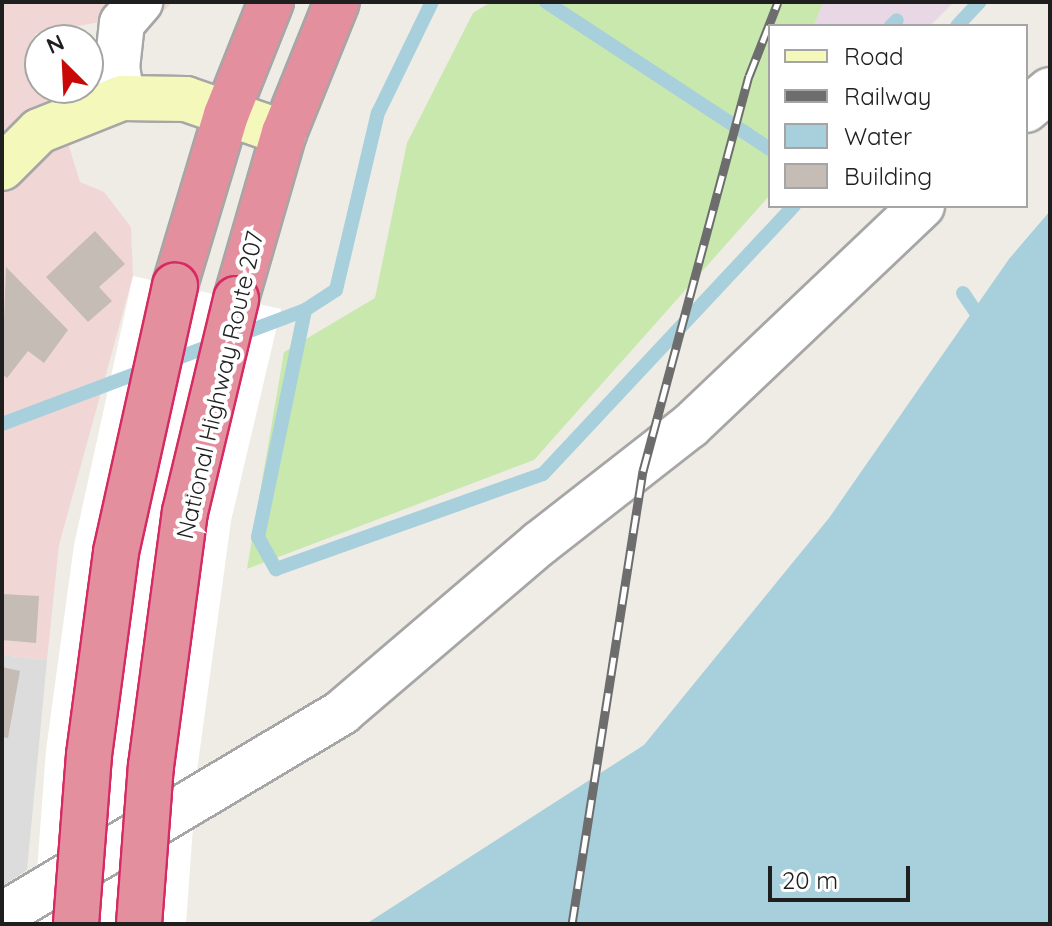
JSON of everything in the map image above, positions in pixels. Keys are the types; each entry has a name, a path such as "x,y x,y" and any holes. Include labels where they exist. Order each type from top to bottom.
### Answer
{"highway":[{"path":"76,924 89,755 116,552 175,285 226,115 271,2"},
{"name":"National Highway Route 207","path":"139,924 151,766 185,512 236,299 284,133 337,2"}],"main road":[{"path":"2,168 39,131 122,98 186,99 284,133"}],"street":[{"path":"122,98 117,68 122,23 140,2"},
{"path":"1028,108 1050,90"},
{"path":"2,915 342,712 540,543 690,426 920,208"}],"shaded area":[{"path":"2,2 172,2 165,10 89,24 24,24 24,104 56,104 80,182 104,192 131,227 133,276 59,545 47,660 2,655"},
{"path":"823,2 954,2 932,24 815,24"},
{"path":"2,655 47,660 27,870 2,886"}],"green space":[{"path":"491,2 823,2 815,24 768,24 768,197 534,460 247,569 284,352 375,298 407,143 473,13"}],"water":[{"path":"1050,211 1050,924 366,924 644,745 829,518 1009,259"}],"pier":[{"path":"133,276 281,309 231,521 197,771 186,924 33,924 46,750 74,545"}],"building":[{"path":"95,231 125,264 99,287 112,301 88,322 46,277"},
{"path":"6,267 68,330 44,363 28,351 7,378 2,374"},
{"path":"2,594 39,596 36,643 2,640"},
{"path":"2,667 20,671 8,738 2,737"}],"waterway":[{"path":"236,336 305,310 336,290 378,113 432,2"},
{"path":"546,2 768,148"},
{"path":"959,24 979,2"},
{"path":"893,24 897,20"},
{"path":"305,310 258,537 276,569 543,474 792,208"},
{"path":"963,293 983,323"},
{"path":"2,424 217,343"}],"railway":[{"path":"769,24 778,2"},
{"path":"572,924 643,471 749,76 768,28"}]}
